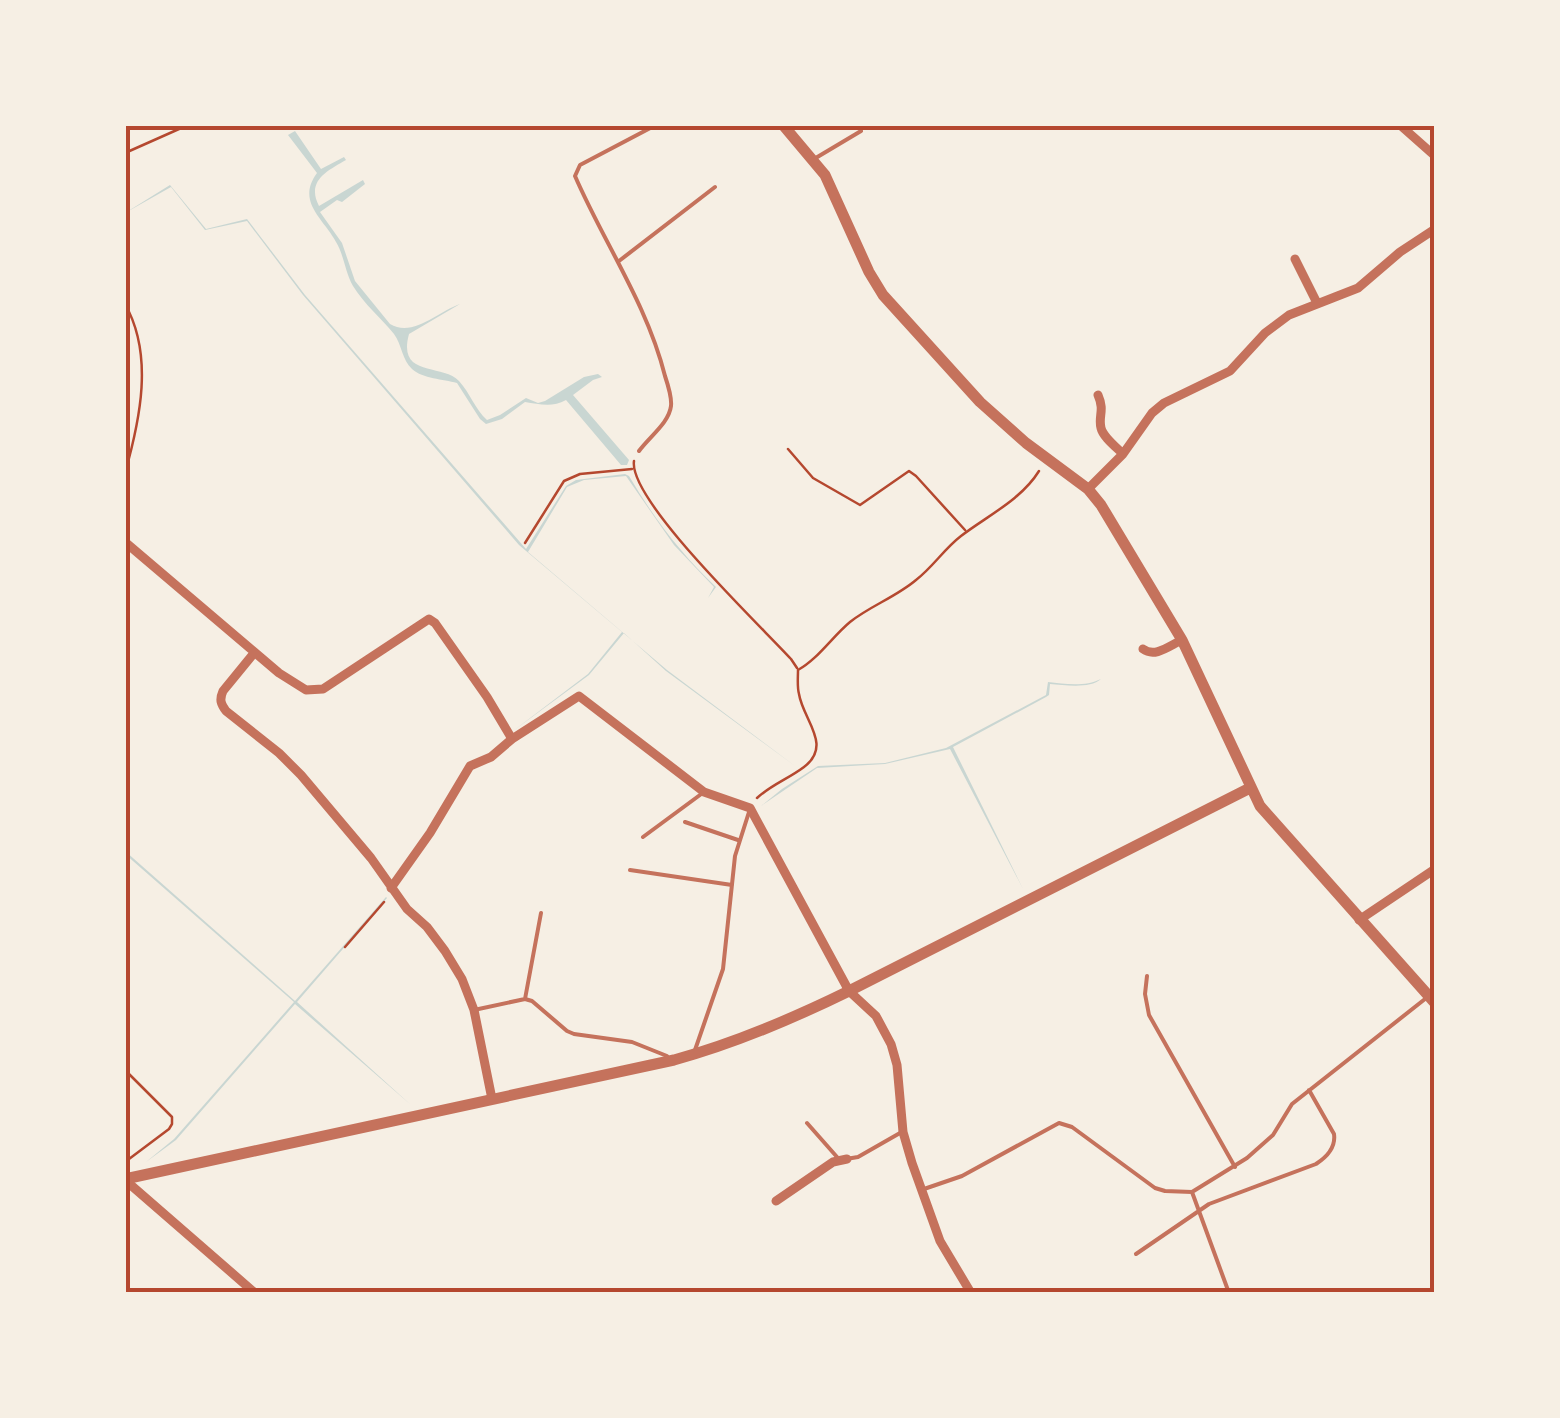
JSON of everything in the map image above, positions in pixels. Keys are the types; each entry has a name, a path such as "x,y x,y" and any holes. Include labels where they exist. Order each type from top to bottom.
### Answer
{"street":[{"path":"783,125 826,175 868,272 883,295 980,402 1026,443 1088,489 1182,640 1250,788 1270,820 1432,999"},
{"path":"1400,125 1435,156"},
{"path":"1088,489 1123,454 1152,413 1230,371 1265,332 1289,315 1358,288 1435,228"},
{"path":"1296,259 1318,303"},
{"path":"1098,395 1102,432 1123,454"},
{"path":"125,542 254,653 306,690 324,689 429,619 512,739"},
{"path":"1142,649 1154,653 1182,640"},
{"path":"254,653 223,692 221,704 279,752 300,775 371,858 388,892 446,951 474,1010 492,1099"},
{"path":"388,892 430,834 467,769 491,758 572,699 582,697 704,792 750,808 849,991 876,1016 892,1044 903,1132 921,1190 940,1242 971,1293"},
{"path":"125,1180 674,1060 740,1040 849,991 1250,788"},
{"path":"1359,920 1435,869"},
{"path":"776,1201 833,1162 848,1159"},
{"path":"125,1180 255,1293"}],"lane":[{"path":"640,451 668,416 671,402 651,333 576,178 576,170 603,151 656,125"},
{"path":"814,160 861,131"},
{"path":"619,261 714,187"},
{"path":"643,836 704,792"},
{"path":"692,1055 722,969 739,840 750,808"},
{"path":"686,822 739,840"},
{"path":"630,870 732,885"},
{"path":"525,999 541,912"},
{"path":"1147,976 1144,994 1149,1015 1234,1167"},
{"path":"474,1010 525,999 574,1034 632,1042 674,1060"},
{"path":"921,1190 962,1176 1059,1123 1072,1127 1155,1188 1192,1192 1234,1167 1273,1134 1292,1104 1432,999"},
{"path":"1136,1254 1208,1204 1324,1158 1331,1151 1334,1134 1310,1090"},
{"path":"808,1123 833,1154 848,1159 903,1132"},
{"path":"1192,1192 1229,1293"}],"path":[{"path":"125,153 188,125"},
{"path":"125,304 135,324 142,378 125,473"},
{"path":"788,450 814,478 860,506 909,471 966,532"},
{"path":"633,468 640,451"},
{"path":"798,670 860,614 920,577 951,544 1028,488 1047,457"},
{"path":"525,543 564,481 580,474 633,468"},
{"path":"633,468 656,510 685,547 798,670 798,695 817,739 817,748 804,767 765,790 750,808"},
{"path":"345,947 388,892"},
{"path":"125,1070 172,1117 169,1129 125,1162"}],"shaded area":[{"path":"295,131 321,169 344,157 346,160 317,183 319,206 363,180 365,184 342,202 337,200 320,212 342,243 355,281 390,324 417,326 460,304 409,334 409,357 459,381 487,420 526,398 538,403 545,401 584,377 598,374 602,377 573,395 629,460 627,465 621,465 566,400 551,405 525,402 502,419 486,424 457,383 427,377 412,369 394,334 353,286 339,247 310,201 311,183 317,173 288,135"},
{"path":"170,185 206,229 247,219 305,295 526,549 566,486 576,480 625,474 668,534 716,587 708,598 714,587 674,545 626,476 584,480 567,487 528,552 624,633 589,675 513,731 588,674 622,632 519,545 303,295 247,221 205,230 171,187 125,213"},
{"path":"633,641 667,670 795,766 666,671"},
{"path":"1101,679 1084,685 1050,684 1046,697 953,747 1023,889 950,749 885,764 817,768 761,806 818,766 885,763 946,748 1046,695 1048,682 1082,684"},
{"path":"125,851 295,1001 386,897 297,1002 411,1105 295,1004 176,1140 146,1162 174,1139 294,1002"}]}
